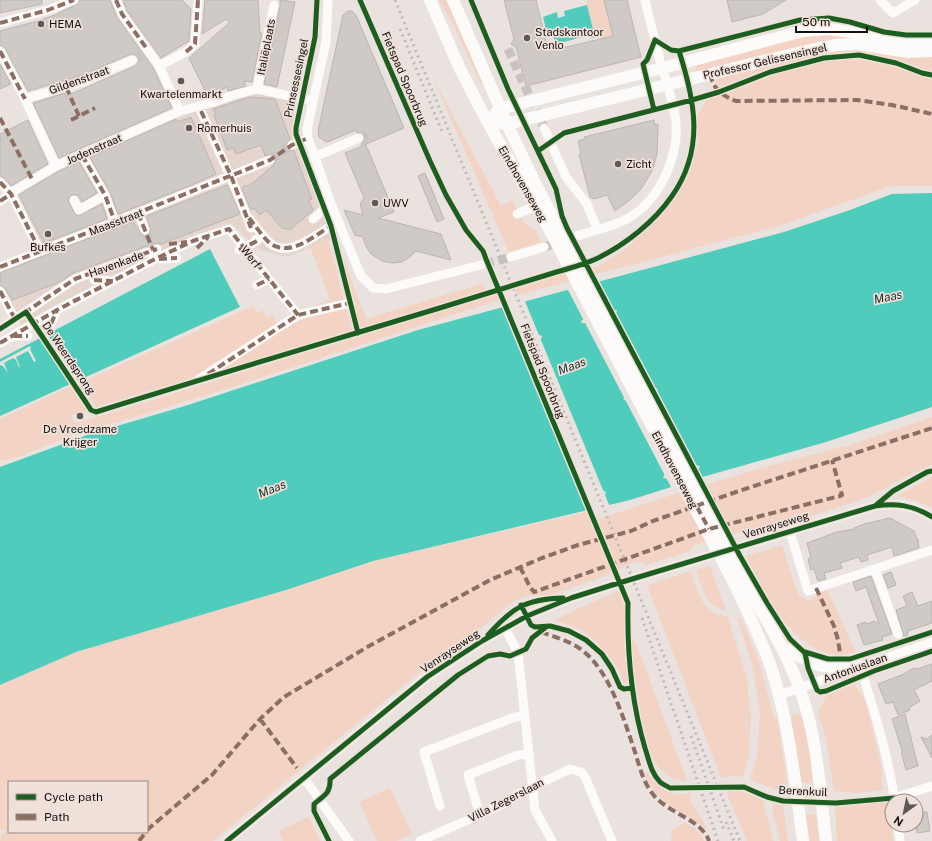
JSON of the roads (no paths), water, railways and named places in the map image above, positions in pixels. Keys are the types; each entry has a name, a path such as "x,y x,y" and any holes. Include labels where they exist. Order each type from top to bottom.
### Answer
{"main road":[{"name":"Eindhovenseweg","path":"430,0 460,69 487,122 536,206 552,225"},
{"name":"Eindhovenseweg","path":"453,0 473,43 500,109 536,185 552,225 727,560 782,648 806,708 816,754 826,841"},
{"name":"Professor Gelissensingel","path":"500,109 803,31 828,29 859,33 882,40 908,43 932,42"},
{"name":"Professor Gelissensingel","path":"507,124 836,45 857,44 908,52 932,51"},
{"path":"487,122 500,109"},
{"path":"487,122 507,124"},
{"name":"Eindhovenseweg","path":"727,560 770,664 779,695 792,756 803,841"},
{"path":"782,648 818,664 832,667 860,666"}],"street":[{"path":"0,23 48,10 74,0"},
{"path":"116,0 122,14 147,52 159,66 180,110 200,109 211,103 257,89 313,101"},
{"path":"159,66 186,52 196,44 198,0"},
{"name":"Prinsessesingel","path":"328,0 326,42 307,129 308,138 332,206 361,276 373,288 386,290 486,264"},
{"path":"577,236 623,220 636,213 653,195 666,173 674,147 675,116 645,0"},
{"path":"880,0 893,13 915,0"},
{"name":"Italiëplaats","path":"257,89 274,5"},
{"path":"0,50 25,99 56,166"},
{"name":"Gildenstraat","path":"25,99 79,83 133,60"},
{"path":"200,109 231,176 251,228"},
{"name":"Jodenstraat","path":"0,201 32,179 56,166 180,110"},
{"path":"544,128 566,177 587,204 597,230"},
{"path":"292,145 308,138"},
{"path":"314,157 359,138"},
{"path":"82,154 105,195 115,222"},
{"name":"Maasstraat","path":"0,267 270,160"},
{"path":"0,182 11,194 40,251"},
{"path":"74,200 79,210 105,195"},
{"path":"313,219 324,209 332,206"},
{"path":"516,214 536,206"},
{"path":"138,213 145,230"},
{"path":"246,213 256,218"},
{"path":"246,213 271,244 283,248 297,247 330,226"},
{"name":"Werf","path":"0,343 57,310 155,260 195,245 211,235 228,229 241,249 269,279 298,315"},
{"path":"241,249 257,241 256,239"},
{"name":"Werf","path":"169,244 195,245"},
{"path":"511,257 544,247"},
{"name":"Havenkade","path":"0,329 79,282 154,249"},
{"name":"Werf","path":"155,260 177,258"},
{"path":"257,285 269,279"},
{"path":"94,280 113,282"},
{"path":"0,291 15,319"},
{"path":"199,380 298,315 350,303"},
{"path":"51,324 57,310"},
{"path":"12,336 28,336"},
{"name":"Venrayseweg","path":"227,841 427,677 482,640 527,616 571,598 874,506 892,504 908,507 925,512 932,517"},
{"name":"Venrayseweg","path":"790,532 808,591 932,550"},
{"path":"875,569 898,634"},
{"path":"505,628 518,653 535,810 552,841"},
{"name":"Antoniuslaan","path":"779,695 932,642"},
{"path":"860,666 884,746 893,793"},
{"path":"440,806 424,752 516,717 524,716"},
{"path":"480,814 468,775 518,755 528,754"},
{"name":"Villa Zegerslaan","path":"420,841 506,803 532,786 570,769 581,772 584,777 612,841"},
{"path":"304,778 349,841"},
{"path":"914,793 932,786"}],"water":[{"path":"587,5 595,37 591,38 590,35 556,44 553,36 548,37 543,17 557,12 558,18 565,16 564,11"},
{"name":"Maas","path":"932,193 932,407 826,442 706,476 630,500 373,561 286,590 76,652 0,685 0,467 90,434 185,406 418,330 784,232 892,194","holes":["614,310 617,310 616,314 585,323 581,323 582,320","537,334 542,336 541,339 520,344 521,339","654,388 658,389 656,392 626,401 623,399 626,396","697,465 700,467 668,479 663,478 664,475","602,490 606,492 605,495 584,500 585,495"]},
{"path":"210,249 240,307 0,416 0,359"}],"tunnel":[{"path":"508,49 544,128"},
{"path":"133,60 144,55"},
{"path":"359,138 369,134"},
{"path":"270,160 292,145"},
{"path":"145,230 152,248"},
{"path":"544,247 577,236"},
{"path":"485,264 511,257"}],"railway":[{"path":"395,0 740,841"},
{"path":"400,29 443,134"},
{"path":"642,618 718,841"},
{"path":"691,736 724,830"},
{"path":"726,822 734,841"}],"place":[{"name":"HEMA","path":"41,24"},
{"name":"Stadskantoor Venlo","path":"527,38"},
{"name":"Kwartelenmarkt","path":"181,81"},
{"name":"Romerhuis","path":"189,128"},
{"name":"Zicht","path":"618,164"},
{"name":"UWV","path":"375,203"},
{"name":"Bufkes","path":"48,234"},
{"name":"De Vreedzame Krijger","path":"80,416"}]}
